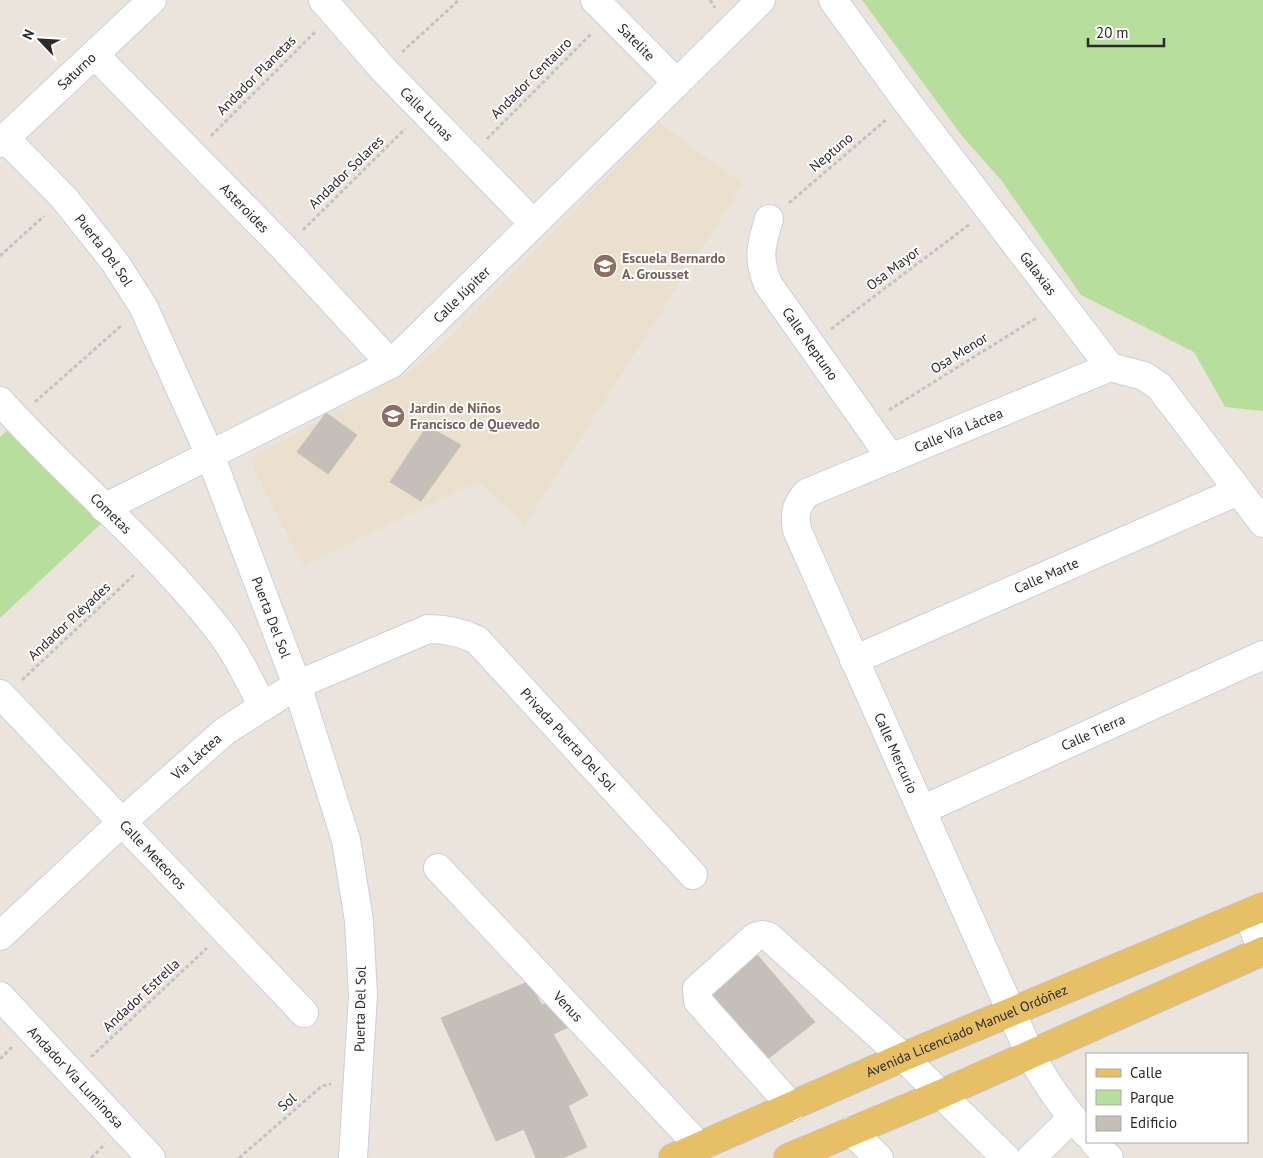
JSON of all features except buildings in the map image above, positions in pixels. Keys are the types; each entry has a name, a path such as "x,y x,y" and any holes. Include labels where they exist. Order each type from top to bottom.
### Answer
{"main road":[{"name":"Avenida Licenciado Manuel Ordóñez","path":"673,1158 903,1057 1012,1014 1256,911"},
{"path":"788,1158 941,1094 1263,952"}],"street":[{"name":"Saturno","path":"3,140 152,0"},
{"name":"Calle Júpiter","path":"104,508 391,364 761,0"},
{"name":"Galaxias","path":"833,0 907,102 1110,367"},
{"name":"Calle Lunas","path":"329,6 382,69 534,224"},
{"name":"Satelite","path":"602,7 677,83"},
{"name":"Asteroides","path":"95,55 284,248 391,364"},
{"name":"Puerta Del Sol","path":"3,140 64,198 114,261 144,306 210,455 297,685 346,840 358,912 364,995 353,1158"},
{"name":"Calle Neptuno","path":"769,220 760,250 761,268 768,284 891,458"},
{"name":"Calle Vía Láctea","path":"807,493 1110,367"},
{"path":"1110,367 1144,376 1159,386 1263,523"},
{"name":"Cometas","path":"8,410 154,556 217,628 236,655 263,707"},
{"name":"Calle Marte","path":"854,660 1238,491"},
{"name":"Calle Mercurio","path":"807,493 796,508 794,518 797,530 1030,1054 1043,1077 1079,1126"},
{"name":"Vía Láctea","path":"0,936 121,823 225,731 297,685 428,629"},
{"name":"Privada Puerta Del Sol","path":"428,629 445,629 464,633 477,640 693,875"},
{"name":"Calle Tierra","path":"922,810 1263,655"},
{"name":"Calle Meteoros","path":"2,696 304,1013"},
{"name":"Venus","path":"438,868 699,1146"},
{"path":"1256,911 1263,952"},
{"path":"792,1107 698,1001 696,994 697,989 755,937 762,935 768,936 903,1057 1006,1158"},
{"name":"Andador Vía Luminosa","path":"0,996 151,1158"},
{"path":"1031,1158 1079,1126"},
{"path":"851,1131 879,1158"},
{"path":"1095,1143 1109,1158"}],"path":[{"path":"382,69 459,0"},
{"name":"Andador Planetas","path":"193,154 329,6"},
{"name":"Andador Centauro","path":"469,157 602,7"},
{"name":"Neptuno","path":"769,220 907,102"},
{"name":"Andador Solares","path":"284,248 423,112"},
{"path":"0,256 64,198"},
{"name":"Osa Mayor","path":"810,344 989,210"},
{"name":"Osa Menor","path":"867,424 1062,302"},
{"path":"8,410 144,306"},
{"name":"Andador Pléyades","path":"2,696 154,556"},
{"name":"Andador Estrella","path":"72,1074 226,932"},
{"name":"Sol","path":"239,1158 322,1086 358,1080"}],"shaded area":[{"name":"Escuela Bernardo A. Grousset","path":"659,123 743,184 525,525 478,481 304,566 249,459 407,373 439,348"}],"green space":[{"path":"862,0 1263,0 1263,411 1225,407 1194,352 1081,295 1001,180 962,136"},
{"path":"11,427 104,521 0,618 0,437"}],"place":[{"name":"Escuela Bernardo A. Grousset","path":"605,266"},
{"name":"Jardin de Niños Francisco de Quevedo","path":"393,416"}]}
